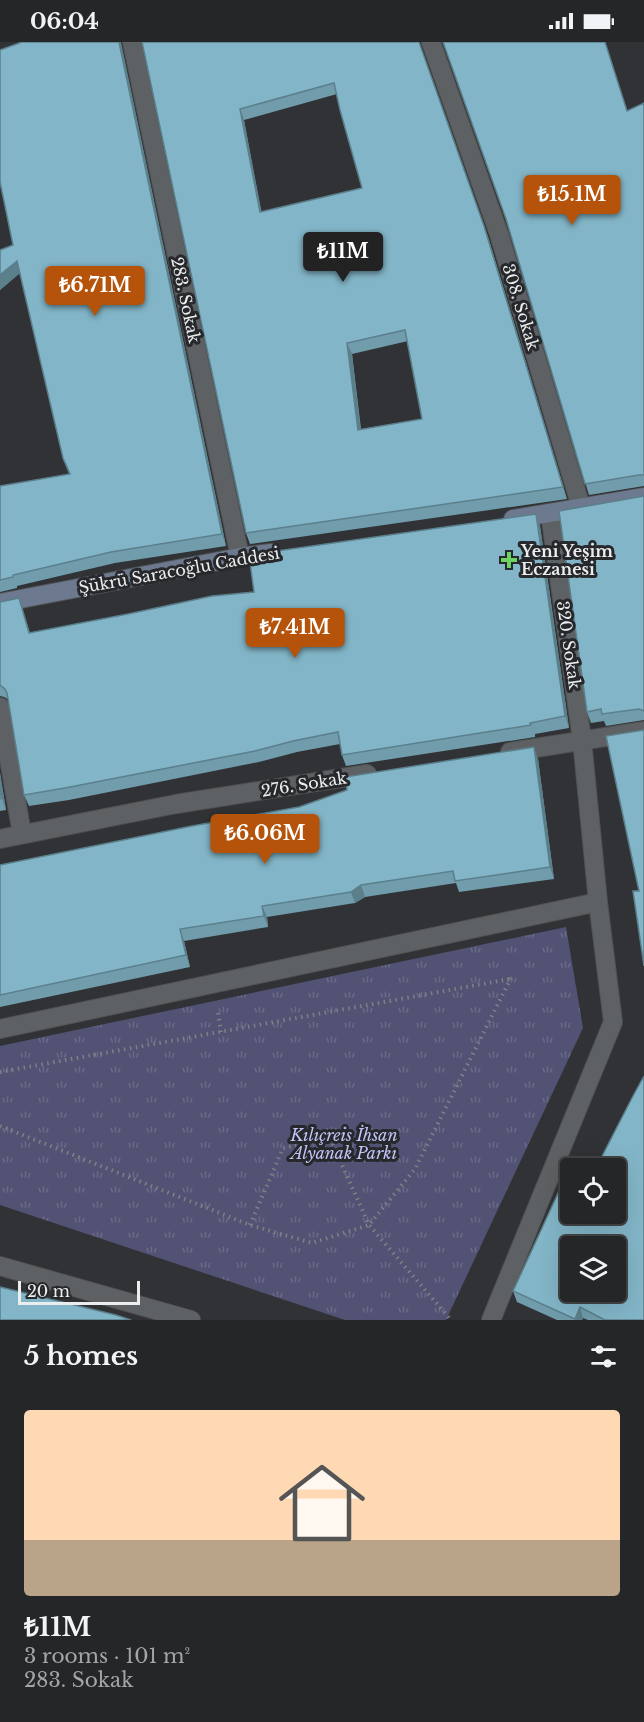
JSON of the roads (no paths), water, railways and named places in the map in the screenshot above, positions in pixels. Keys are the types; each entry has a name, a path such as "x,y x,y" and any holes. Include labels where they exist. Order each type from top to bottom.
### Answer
{"street":[{"name":"283. Sokak","path":"132,42 240,557"},
{"name":"308. Sokak","path":"431,42 499,234 581,507"},
{"path":"493,521 644,497"},
{"name":"320. Sokak","path":"491,1320 614,1022 598,902 582,740 550,513"},
{"name":"Şükrü Saracoğlu Caddesi","path":"0,603 286,550"},
{"path":"0,707 22,834"},
{"path":"489,755 644,731"},
{"name":"276. Sokak","path":"0,839 176,804 385,771"},
{"path":"0,1029 598,902"},
{"path":"0,1266 191,1320"}],"place":[{"name":"Yeni Yeşim Eczanesi","path":"509,560"}],"park label":[{"name":"Kılıçreis İhsan Alyanak Parkı","path":"344,1144"}]}
